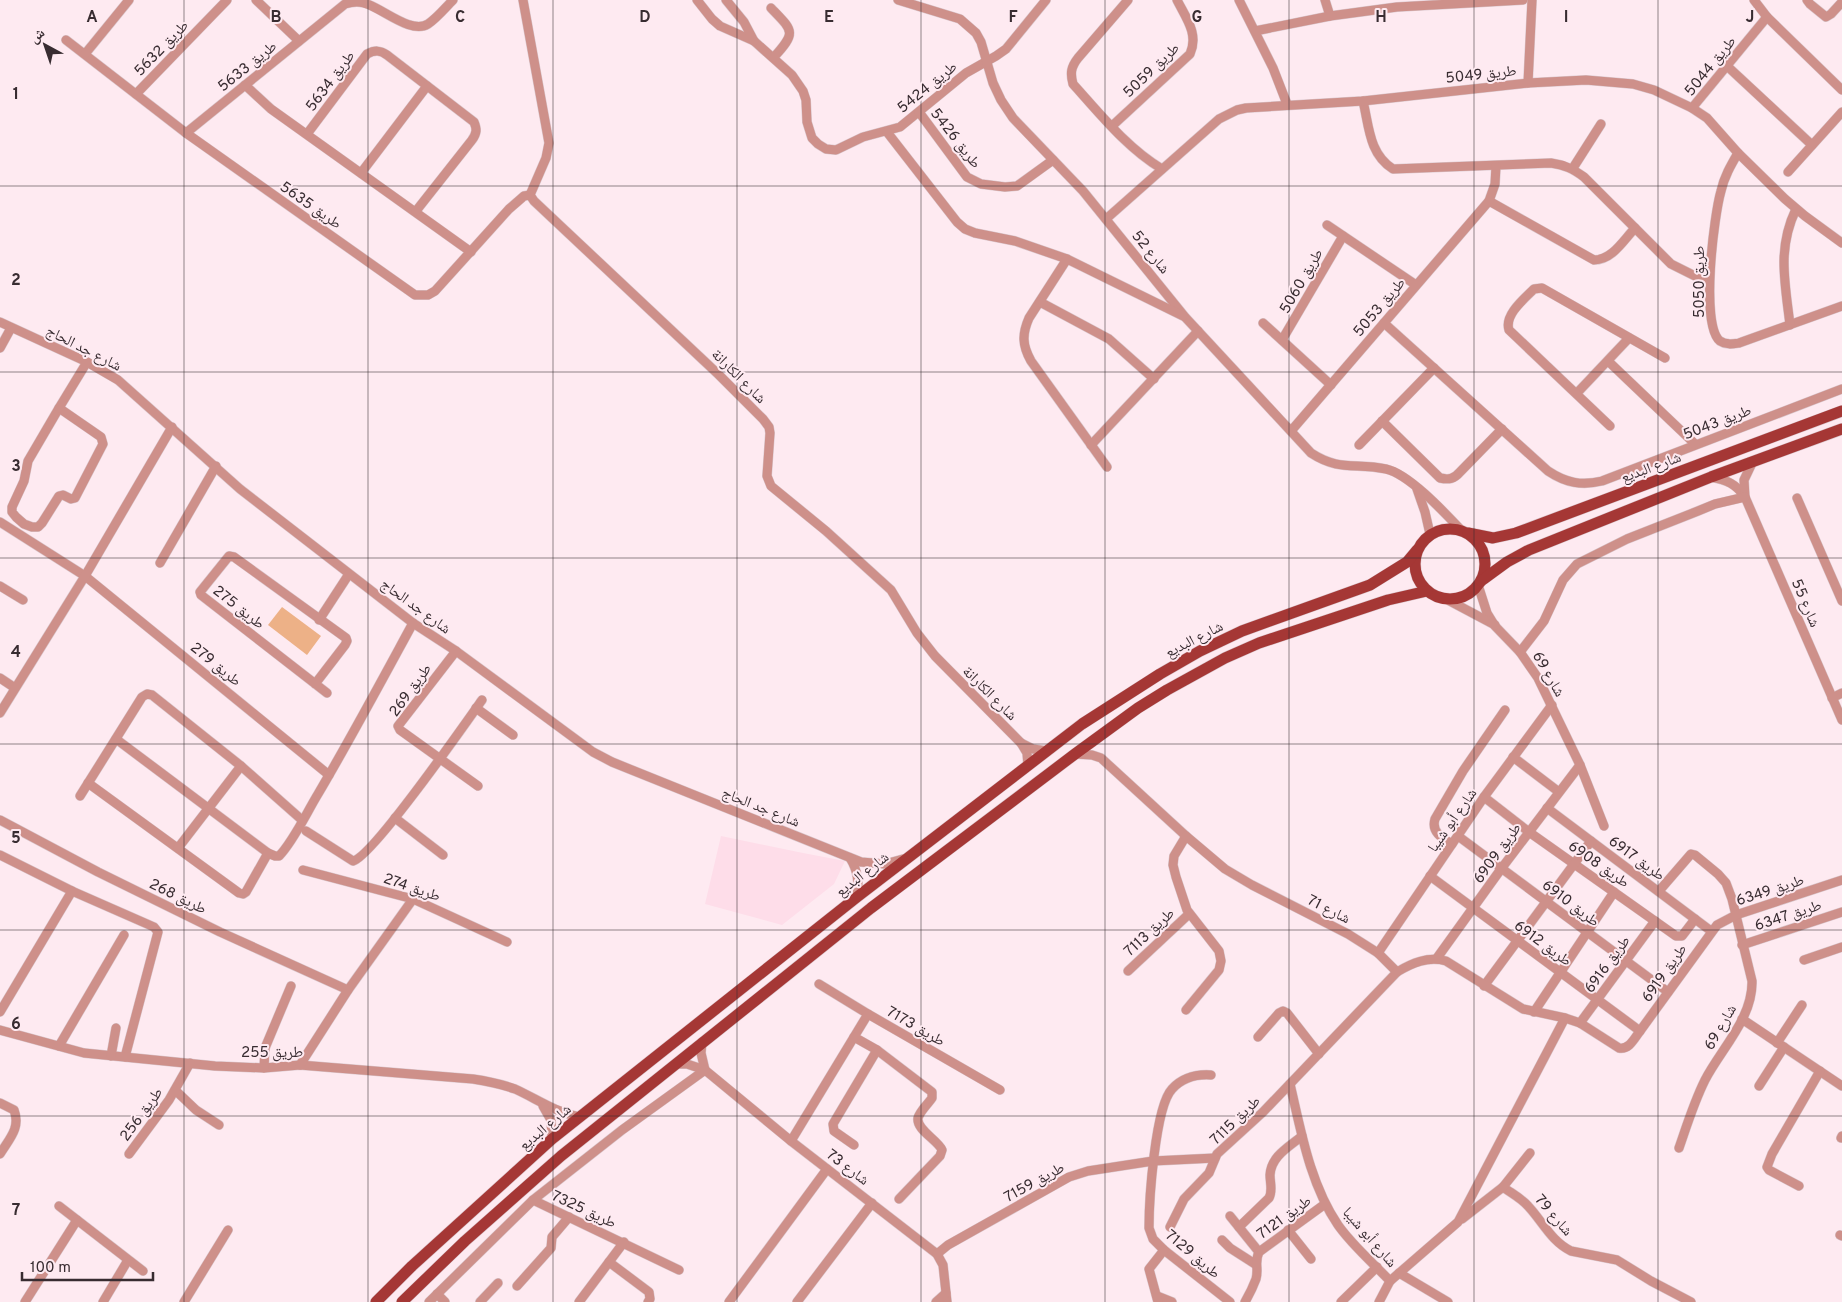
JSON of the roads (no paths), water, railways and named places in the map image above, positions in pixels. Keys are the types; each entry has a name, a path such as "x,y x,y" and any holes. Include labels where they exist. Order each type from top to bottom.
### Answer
{"main road":[{"name":"شارع البديع","path":"1464,531 1486,538 1508,535 1842,411"},
{"name":"شارع البديع","path":"1479,583 1507,562 1529,550 1711,477 1842,429"},
{"path":"1445,528 1464,531 1476,540 1484,554 1484,571 1479,583 1469,594 1458,598 1446,599 1436,596 1427,591 1420,583 1415,572 1414,561 1417,550 1422,541 1430,534 1445,528"},
{"name":"شارع البديع","path":"376,1302 412,1266 552,1139 579,1117 908,857 1120,698 1200,651 1257,625 1370,585 1407,562 1417,550"},
{"name":"شارع البديع","path":"402,1302 512,1197 702,1042 871,908 1102,733 1167,690 1225,658 1259,643 1388,600 1427,591"}],"street":[{"path":"85,54 129,0"},
{"name":"طريق 5632","path":"136,94 227,0"},
{"path":"256,0 300,41"},
{"name":"طريق 5633","path":"186,133 345,4 364,2 408,24 421,27 427,24 453,0"},
{"path":"523,0 549,144 546,158 530,195"},
{"name":"طريق 5424","path":"698,0 712,19 720,26 754,41 774,57 798,82 806,100 809,130 812,138 826,149 836,150 863,137 900,127 966,73 996,56 1014,40 1046,0"},
{"path":"726,0 744,22 754,41"},
{"name":"شارع 52","path":"898,0 960,19 969,25 981,42 993,83 1013,118 1083,191 1185,317 1311,453 1335,465 1386,469 1402,477 1417,488 1464,531"},
{"path":"1128,0 1078,58 1072,66 1070,75 1073,84 1112,126 1140,154 1162,169"},
{"name":"طريق 5059","path":"1112,126 1190,54 1194,45 1194,35 1177,0"},
{"path":"1239,0 1273,68 1287,104"},
{"path":"1326,0 1330,16"},
{"path":"1255,31 1396,4 1523,0"},
{"path":"1528,83 1532,0"},
{"path":"1754,0 1767,17 1842,90"},
{"path":"1808,0 1810,4 1826,17 1842,2"},
{"path":"771,8 788,27 790,34 789,41 774,57"},
{"name":"طريق 5044","path":"1692,108 1767,17"},
{"name":"طريق 5635","path":"66,40 186,133 415,295 428,295 435,291 509,209 524,196 530,195"},
{"name":"طريق 5634","path":"307,134 367,54 381,51 474,122 477,128 476,135 416,211"},
{"path":"1727,66 1812,145"},
{"name":"طريق 5049","path":"1106,219 1211,126 1227,114 1246,108 1287,104 1364,101 1528,83 1586,80 1633,84 1654,90 1692,108 1707,118 1738,152 1796,209 1842,242"},
{"name":"طريق 5634","path":"245,85 271,109 471,252"},
{"path":"361,172 427,86"},
{"path":"1364,101 1376,154 1383,163 1393,169 1551,163 1573,168 1671,264 1709,283"},
{"name":"طريق 5426","path":"919,112 967,177 976,182 1005,187 1017,186 1053,160"},
{"path":"1788,172 1842,112"},
{"path":"1573,168 1601,124"},
{"path":"887,132 957,222 965,229 986,236 1015,241 1067,259 1185,317"},
{"name":"طريق 5050","path":"1738,152 1720,191 1712,238 1709,283 1714,334 1720,341 1729,344 1739,343 1842,306"},
{"name":"طريق 5053","path":"1291,431 1489,201 1496,184 1496,166"},
{"name":"شارع الكارانة","path":"530,195 538,207 711,367 763,419 770,433 767,476 772,486 826,531 891,590 917,633 935,656 1021,743 1027,753 1028,766"},
{"path":"1489,201 1594,260 1608,257 1635,228"},
{"path":"1790,325 1783,262 1790,222 1796,209"},
{"path":"1327,225 1416,284"},
{"name":"طريق 5060","path":"1282,340 1343,236"},
{"path":"1067,259 1025,328 1023,339 1025,350 1107,467"},
{"path":"1610,426 1508,330 1508,319 1531,292 1542,288 1665,358"},
{"path":"1040,302 1109,340 1154,379"},
{"name":"شارع جد الحاج","path":"0,322 86,362 118,380 240,489 349,574 584,746 602,757 850,858 873,864 885,864 908,857"},
{"name":"طريق 5060","path":"1263,323 1331,385"},
{"name":"طريق 5043","path":"1384,323 1548,471 1568,482 1591,484 1842,389"},
{"path":"0,348 11,328"},
{"path":"1091,445 1198,331"},
{"path":"1577,394 1630,338"},
{"path":"1608,361 1695,444"},
{"path":"59,408 101,437 103,444 75,498 71,499 63,495 60,496 42,523 38,527 32,527 24,524 16,517 12,512 12,507 24,481 28,461 59,408 86,362"},
{"path":"1360,445 1434,368"},
{"path":"1382,422 1440,478 1448,480 1455,478 1502,429"},
{"path":"0,713 85,576 172,428"},
{"name":"شارع 55","path":"1745,497 1744,480 1753,462"},
{"path":"160,563 216,466"},
{"name":"شارع 55","path":"1711,477 1732,483 1745,497 1842,720"},
{"path":"1417,488 1426,512 1430,534"},
{"path":"1520,652 1544,621 1563,580 1577,564 1627,539 1715,504 1745,497"},
{"path":"1797,498 1842,601"},
{"name":"طريق 279","path":"0,522 85,576 329,775"},
{"name":"طريق 275","path":"315,684 347,641 346,638 232,555 229,556 200,592 203,597 315,684 327,693"},
{"path":"319,620 349,574"},
{"name":"شارع 69","path":"1479,583 1487,613 1495,626 1520,652 1538,678 1552,705 1580,765 1604,826"},
{"path":"0,586 23,600"},
{"name":"شارع 69","path":"1446,599 1495,626"},
{"path":"116,738 268,853 279,856 329,775 413,622"},
{"name":"طريق 269","path":"456,651 398,726 400,730 478,786"},
{"path":"0,678 15,688"},
{"path":"1832,698 1842,693"},
{"path":"80,796 142,697 147,694 152,695 241,766 302,820"},
{"path":"306,831 352,861 361,857 395,818 482,700"},
{"name":"شارع أبو شيبا","path":"1378,953 1484,798 1552,705"},
{"path":"476,708 513,735"},
{"path":"1452,844 1436,832 1433,826 1434,819 1463,771 1505,710"},
{"path":"1101,758 1098,750 1102,733"},
{"name":"شارع الكارانة","path":"1021,743 1033,749 1047,751"},
{"path":"1075,754 1092,754 1101,758"},
{"path":"1513,757 1559,792"},
{"name":"شارع 71","path":"1101,758 1225,869 1252,885 1348,934 1378,953 1397,972"},
{"name":"طريق 6909","path":"1437,958 1580,765"},
{"path":"178,848 241,766"},
{"path":"88,783 239,893 243,894 246,892 268,853"},
{"name":"طريق 6908","path":"1484,798 1529,832 1679,937 1695,919"},
{"name":"طريق 6917","path":"1547,808 1711,931"},
{"path":"395,818 442,855"},
{"name":"طريق 268","path":"0,820 98,872 211,928 348,990"},
{"name":"طريق 7113","path":"1186,836 1174,856 1173,865 1189,914 1219,951 1221,961 1220,970 1186,1010"},
{"name":"طريق 6910","path":"1458,836 1668,992"},
{"path":"1484,986 1591,841"},
{"path":"0,855 72,891 154,927 158,932 125,1057"},
{"name":"شارع 69","path":"1659,891 1689,855 1695,855 1718,874 1726,883 1732,899 1752,980 1748,1006 1698,1095 1679,1148"},
{"path":"850,858 857,873 857,897"},
{"name":"طريق 274","path":"303,870 414,899 507,942"},
{"name":"طريق 6912","path":"1430,876 1640,1032"},
{"name":"طريق 6349","path":"1711,931 1725,920 1736,915 1842,880"},
{"path":"0,1012 72,891"},
{"path":"1534,1012 1614,892"},
{"path":"300,1065 348,990 414,899"},
{"name":"طريق 6347","path":"1742,945 1842,912"},
{"name":"طريق 7113","path":"1128,971 1189,914"},
{"name":"طريق 6916","path":"1580,1023 1655,921"},
{"name":"طريق 6919","path":"1640,1032 1711,931"},
{"path":"59,1046 124,935"},
{"path":"1804,960 1842,947"},
{"path":"1290,1084 1397,972 1416,962 1437,958 1446,961 1523,1009 1580,1023 1622,1049 1628,1046 1640,1032"},
{"name":"طريق 7173","path":"820,984 1000,1090"},
{"path":"264,1068 265,1048 291,986"},
{"path":"1759,1086 1802,1005"},
{"path":"1258,1037 1283,1011 1287,1013 1319,1054"},
{"path":"791,1141 868,1014"},
{"path":"1458,1222 1565,1018"},
{"path":"1742,1019 1842,1086"},
{"path":"111,1056 116,1028"},
{"name":"طريق 255","path":"0,1030 84,1053 111,1056 264,1068 300,1065 494,1082 566,1114 579,1117"},
{"path":"854,1037 877,1050 932,1092 932,1098 918,1117 918,1121 925,1132 940,1145 942,1150 940,1156 899,1199"},
{"path":"429,1302 533,1200 622,1130 705,1070 701,1053 702,1042"},
{"path":"854,1145 834,1131 833,1124 877,1050"},
{"name":"طريق 256","path":"129,1154 175,1090 190,1063"},
{"name":"شارع 73","path":"675,1064 687,1064 705,1070 791,1141 937,1254"},
{"path":"1799,1186 1769,1170 1767,1167 1772,1154 1820,1072"},
{"name":"طريق 7129","path":"1211,1075 1198,1074 1186,1079 1171,1090 1162,1109 1153,1161 1149,1228 1153,1239 1164,1250 1230,1302"},
{"name":"شارع أبو شيبا","path":"1290,1084 1302,1136 1325,1204 1339,1226 1390,1281 1379,1302"},
{"name":"طريق 7115","path":"1170,1227 1184,1198 1209,1173 1215,1158 1290,1084"},
{"name":"طريق 256","path":"175,1090 196,1110 219,1124"},
{"path":"0,1103 14,1110 17,1119 16,1129 0,1154"},
{"path":"542,1104 551,1120 552,1139"},
{"path":"1239,1227 1269,1198 1271,1194 1270,1173 1276,1157 1302,1136"},
{"path":"1390,1281 1458,1222 1503,1187 1530,1153"},
{"name":"طريق 7159","path":"937,1254 948,1245 1069,1177 1088,1171 1153,1161 1215,1158"},
{"path":"729,1302 827,1169"},
{"name":"شارع 79","path":"1503,1187 1528,1206 1558,1244 1564,1248 1617,1260 1691,1302"},
{"name":"طريق 7325","path":"533,1200 679,1270"},
{"path":"797,1302 872,1203"},
{"name":"طريق 7121","path":"1259,1252 1325,1204"},
{"path":"59,1206 143,1271"},
{"path":"1230,1216 1259,1252 1255,1264 1256,1280 1245,1302"},
{"path":"517,1286 551,1248 552,1237 569,1217"},
{"path":"25,1302 76,1220"},
{"path":"184,1302 228,1230"},
{"path":"1288,1230 1312,1259"},
{"path":"1222,1240 1230,1248 1255,1264"},
{"path":"579,1302 624,1242"},
{"path":"1164,1250 1149,1268 1150,1278 1158,1299 1172,1302"},
{"path":"936,1302 946,1297 943,1266 937,1254"},
{"path":"103,1302 128,1260"},
{"path":"610,1262 649,1292 650,1298 648,1302"},
{"path":"1341,1302 1377,1267"},
{"path":"1399,1273 1448,1302"},
{"path":"480,1302 498,1283"},
{"path":"437,1294 445,1302"}]}
